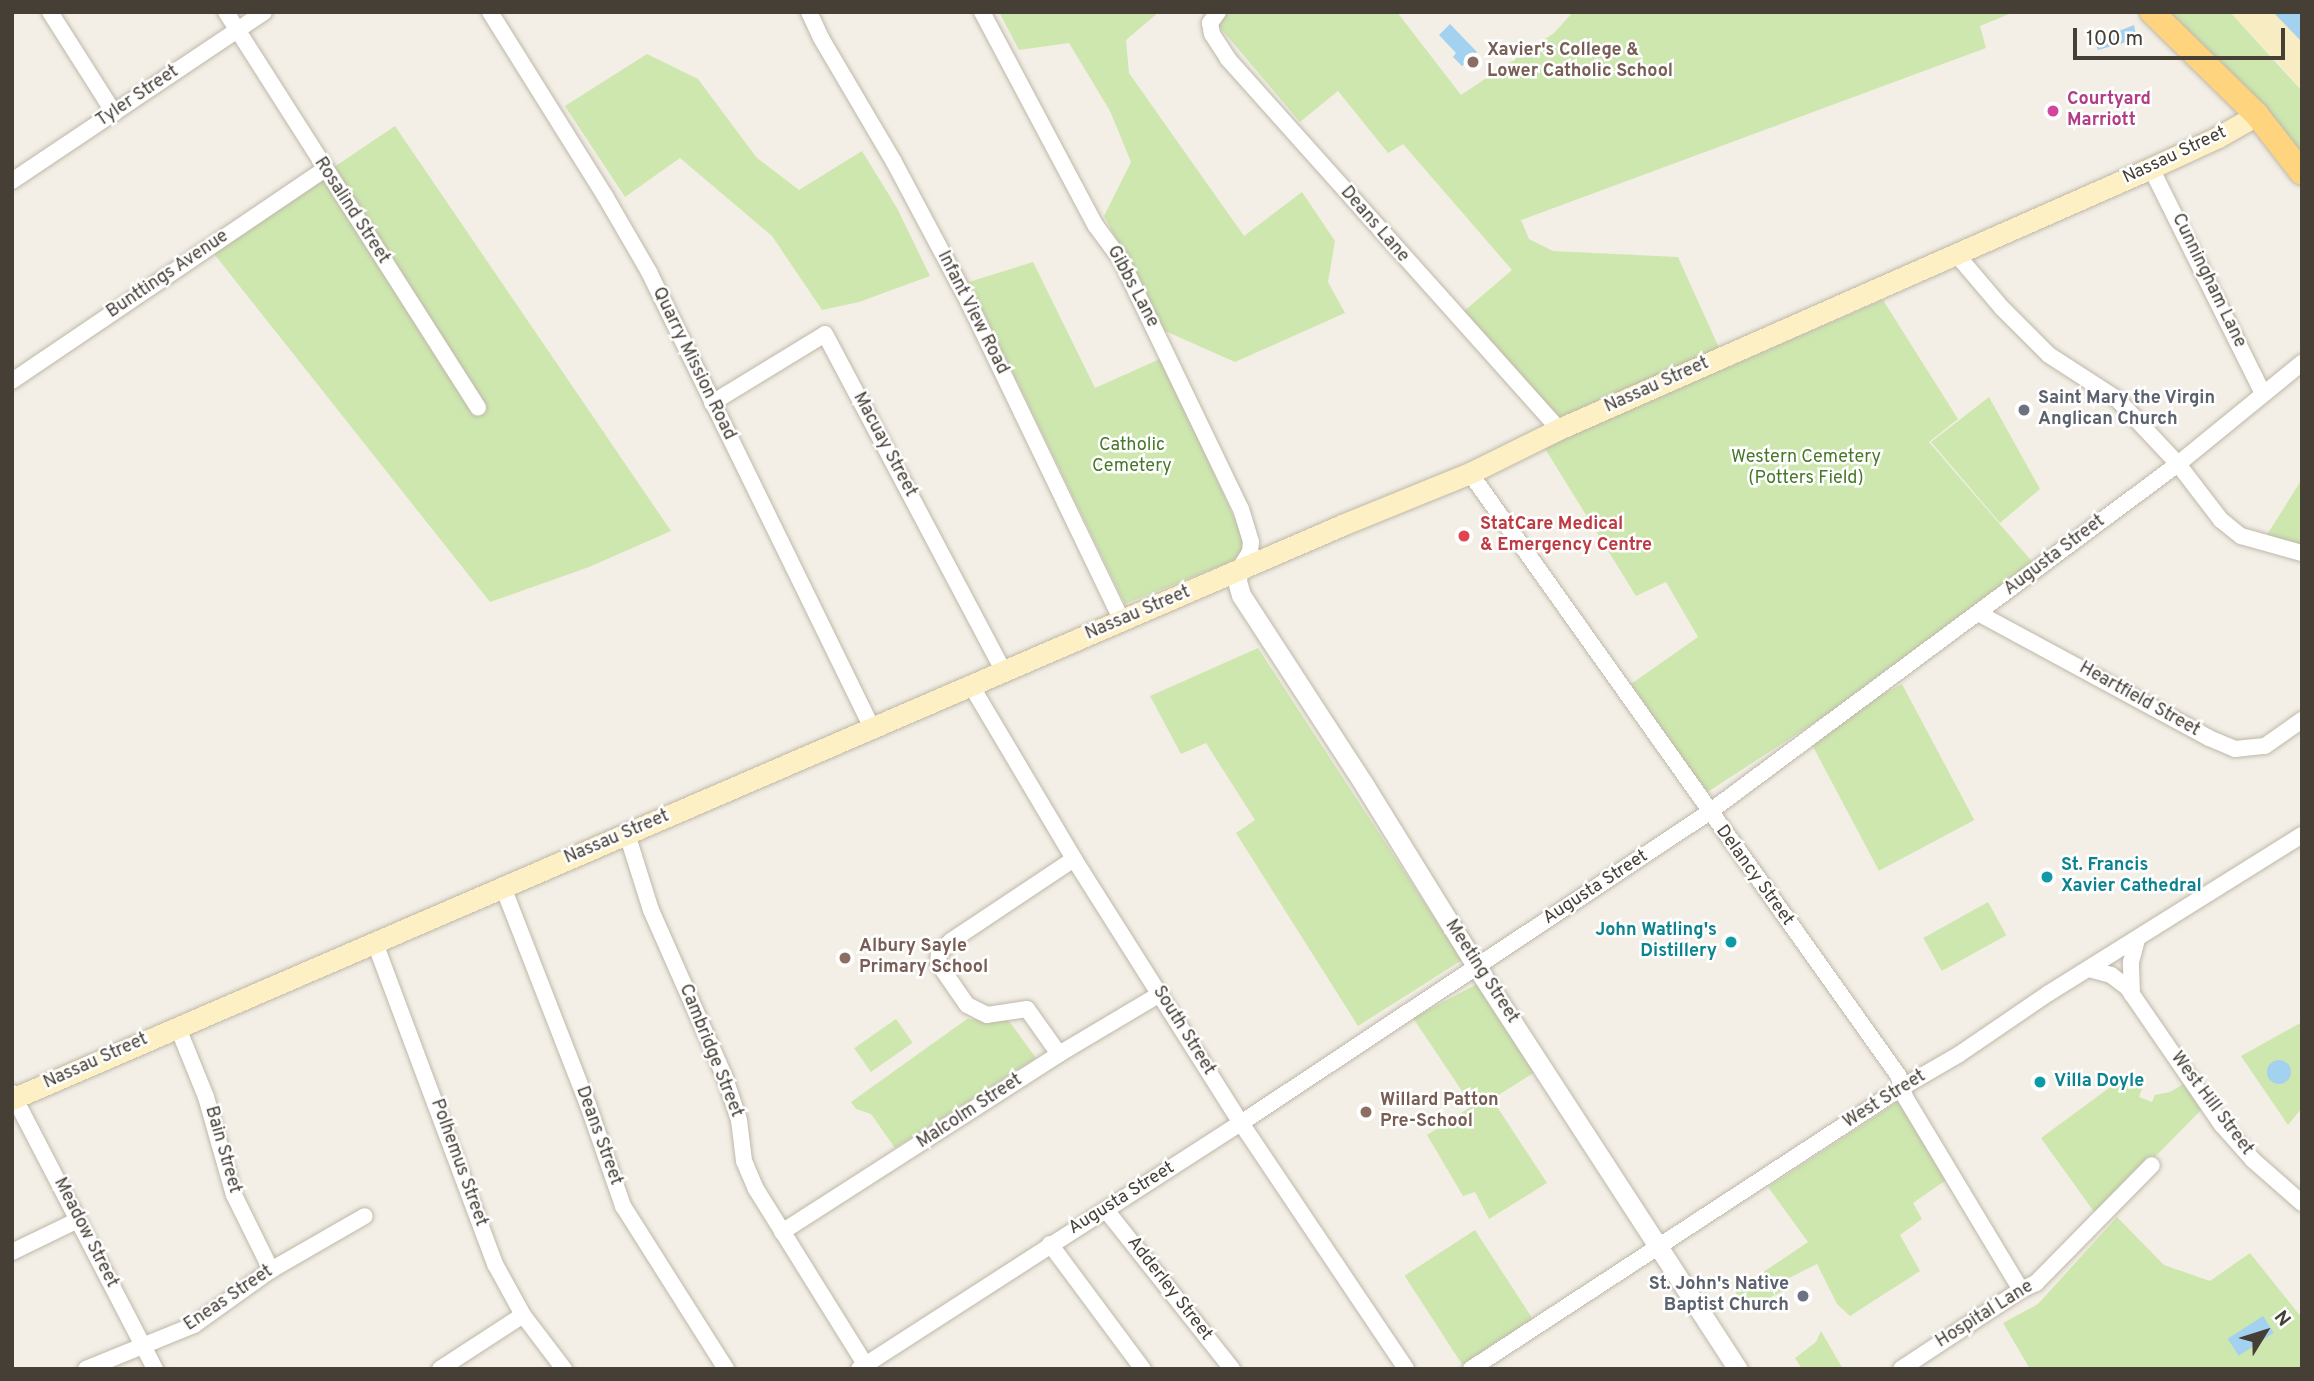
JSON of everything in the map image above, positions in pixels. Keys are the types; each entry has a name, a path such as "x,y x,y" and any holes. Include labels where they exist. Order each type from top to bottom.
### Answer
{"highway":[{"path":"2152,12 2257,115 2302,173"}],"main road":[{"name":"Nassau Street","path":"13,1096 178,1028 1469,473 1559,429 2151,168 2218,137 2257,115"}],"street":[{"path":"50,12 114,113"},
{"name":"Rosalind Street","path":"226,12 324,170 478,408"},
{"name":"Tyler Street","path":"12,181 264,12"},
{"name":"Quarry Mission Road","path":"490,12 624,228 872,728"},
{"name":"Infant View Road","path":"809,12 821,38 894,162 969,303 1122,621"},
{"name":"Gibbs Lane","path":"982,12 1097,226 1121,260 1241,509 1251,542 1250,552 1238,571"},
{"name":"Deans Lane","path":"1217,12 1210,23 1212,34 1228,59 1559,429"},
{"name":"Cunningham Lane","path":"2151,168 2263,394"},
{"name":"Bunttings Avenue","path":"12,381 324,170"},
{"path":"1957,255 2002,309 2049,355 2117,399 2178,464 2221,520 2241,536 2302,553"},
{"name":"Macuay Street","path":"712,403 825,334 1004,672"},
{"name":"Augusta Street","path":"864,1367 1241,1123 1708,813 2178,464 2302,363"},
{"name":"Delancy Street","path":"1469,473 1708,813 1898,1075 1901,1087 2021,1290"},
{"name":"Meeting Street","path":"1238,571 1237,581 1241,595 1365,786 1476,966 1738,1369"},
{"name":"Heartfield Street","path":"1978,613 2209,738 2235,749 2265,746 2302,720"},
{"name":"South Street","path":"972,687 1074,859 1241,1123 1406,1369"},
{"name":"Cambridge Street","path":"626,834 651,910 724,1078 739,1120 744,1161 756,1189 864,1367"},
{"name":"West Street","path":"1471,1369 1901,1087 1958,1055 2302,835"},
{"path":"1059,1054 1027,1009 987,1015 967,1005 938,963 939,953 951,941 1074,859"},
{"name":"Deans Street","path":"503,887 588,1105 623,1206 726,1369"},
{"path":"2133,995 2131,962 2137,940"},
{"name":"Polhemus Street","path":"375,943 495,1264 523,1315 564,1369"},
{"name":"West Hill Street","path":"2089,970 2111,975 2133,995 2222,1125 2253,1160 2302,1203"},
{"name":"Malcolm Street","path":"782,1232 1059,1054 1160,994"},
{"name":"Bain Street","path":"178,1028 206,1097 234,1195 271,1270"},
{"name":"Meadow Street","path":"13,1096 155,1369"},
{"name":"Hospital Lane","path":"1901,1369 2021,1290 2036,1283 2152,1165"},
{"name":"Adderley Street","path":"1105,1210 1231,1369"},
{"name":"Eneas Street","path":"86,1369 194,1325 271,1270 365,1216"},
{"path":"12,1252 78,1220"},
{"path":"1051,1244 1143,1369"},
{"path":"440,1369 523,1315"}],"green space":[{"path":"999,12 1159,12 1126,40 1129,73 1244,236 1302,192 1335,241 1328,282 1345,313 1235,362 1165,331 1104,216 1131,162 1110,111 1069,43 1019,50"},
{"path":"1207,12 1397,12 1461,95 1554,33 1573,12 2014,12 1980,26 1986,48 1521,220 1529,239 1553,251 1678,257 1720,350 1559,418 1463,312 1512,270 1403,144 1388,153 1338,91 1300,122"},
{"path":"2164,12 2230,12 2302,91 2302,155"},
{"path":"647,54 698,79 757,158 799,190 862,151 897,208 930,276 859,302 822,310 772,236 680,158 625,197 565,106"},
{"path":"395,126 671,531 589,567 490,602 211,250"},
{"name":"Catholic Cemetery","path":"1033,262 1095,388 1162,358 1246,544 1240,558 1125,604 969,282"},
{"name":"Western Cemetery (Potters Field)","path":"1883,300 1958,419 1929,442 2035,565 1840,706 1706,793 1631,684 1698,637 1666,582 1636,596 1544,447"},
{"path":"1989,397 2040,489 2000,523 1931,442"},
{"path":"2302,479 2302,547 2265,538"},
{"path":"1258,648 1462,960 1358,1026 1236,833 1255,820 1206,743 1181,754 1150,696"},
{"path":"1902,684 1974,820 1879,871 1807,735"},
{"path":"1988,902 2006,935 1942,971 1923,938"},
{"path":"1477,984 1535,1072 1492,1099 1547,1183 1489,1219 1475,1192 1463,1196 1427,1135 1472,1106 1413,1018"},
{"path":"896,1019 913,1043 871,1072 854,1048"},
{"path":"967,1019 1009,1021 1036,1058 895,1148 871,1114 856,1109 851,1102"},
{"path":"2302,1022 2302,1108 2288,1125 2241,1056"},
{"path":"2128,1074 2142,1089 2139,1097 2152,1102 2155,1095 2170,1092 2185,1083 2203,1108 2097,1216 2041,1138"},
{"path":"1902,1099 1949,1178 1913,1203 1922,1219 1900,1235 1920,1271 1850,1316 1837,1304 1817,1264 1783,1281 1787,1289 1745,1310 1735,1291 1808,1242 1768,1187"},
{"path":"2117,1217 2164,1265 2210,1281 2250,1253 2302,1318 2302,1369 2030,1369 2003,1323 2038,1304"},
{"path":"1475,1230 1533,1319 1462,1365 1405,1276"},
{"path":"1821,1331 1843,1369 1802,1369 1795,1358 1816,1342"}],"sand":[{"path":"2230,12 2302,12 2302,91 2280,65"}],"water":[{"path":"2273,12 2302,12 2302,42"},
{"path":"1450,24 1477,52 1462,66 1453,57 1456,53 1439,35"},
{"path":"2134,25 2136,35 2130,41 2098,50 2094,41"},
{"path":"2279,1060 2287,1064 2291,1072 2287,1080 2279,1084 2271,1080 2267,1072 2271,1064"},
{"path":"2263,1316 2274,1333 2239,1356 2228,1339"}],"place":[{"name":"Xavier's College & Lower Catholic School","path":"1473,62"},
{"name":"Courtyard Marriott","path":"2053,111"},
{"name":"Saint Mary the Virgin Anglican Church","path":"2024,410"},
{"name":"StatCare Medical & Emergency Centre","path":"1464,536"},
{"name":"St. Francis Xavier Cathedral","path":"2047,877"},
{"name":"John Watling's Distillery","path":"1731,942"},
{"name":"Albury Sayle Primary School","path":"845,958"},
{"name":"Villa Doyle","path":"2040,1082"},
{"name":"Willard Patton Pre-School","path":"1366,1112"},
{"name":"St. John's Native Baptist Church","path":"1803,1296"}]}
